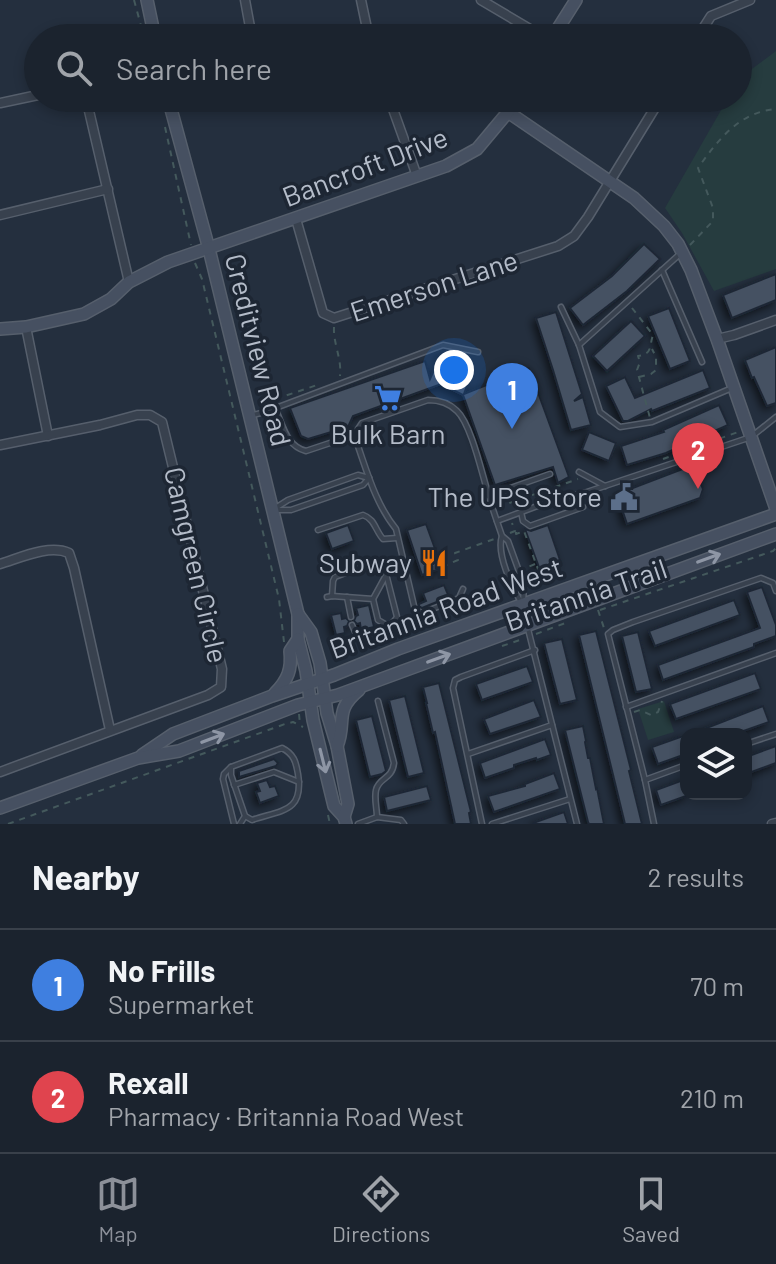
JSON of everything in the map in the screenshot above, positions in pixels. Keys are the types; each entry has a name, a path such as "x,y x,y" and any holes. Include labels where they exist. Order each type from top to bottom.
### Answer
{"main road":[{"path":"147,0 152,24"},
{"path":"561,24 576,0"},
{"name":"Creditview Road","path":"172,112 209,249 298,614 298,639 334,806 345,821"},
{"path":"508,112 649,211 683,251 776,511"},
{"name":"Bancroft Drive","path":"0,329 26,327 84,314 111,299 129,282 168,262 446,166 477,149 508,112"},
{"name":"Britannia Road West","path":"138,758 173,734 776,511"},
{"name":"Britannia Road West","path":"0,808 138,758 179,751 298,705 528,631 776,534"},
{"name":"Creditview Road","path":"298,614 311,632 320,663 327,713 348,804 345,821"},
{"path":"272,696 288,676 292,663 290,651 298,639"},
{"path":"337,746 342,734 340,721 344,708 353,694 366,684"}],"street":[{"path":"245,0 249,24"},
{"path":"361,0 366,24"},
{"path":"481,0 521,24"},
{"path":"706,24 711,16 750,0"},
{"path":"0,103 24,98"},
{"path":"89,112 129,282"},
{"path":"394,112 417,176"},
{"name":"Emerson Lane","path":"296,219 323,313 334,318 558,246 574,236 652,112"},
{"path":"0,215 108,189"},
{"path":"717,339 776,320"},
{"path":"26,327 48,436"},
{"name":"Camgreen Circle","path":"0,445 137,415 150,415 162,422 222,669 221,687 215,692 0,772"},
{"path":"0,564 44,551 60,549 69,553 110,730"}],"lane":[{"path":"579,345 683,251"},
{"path":"662,270 702,362"},
{"path":"561,307 579,345 600,412 620,427 652,422 734,387"},
{"path":"249,416 443,345 478,352"},
{"path":"275,408 291,444 306,451 354,435 362,423 423,401 436,400 459,412 464,419 502,536 508,541 524,585 523,605"},
{"path":"497,521 567,495 578,495 751,437 776,417"},
{"path":"354,435 378,499 396,529 415,610 422,613 455,600 463,589"},
{"path":"579,472 605,486"},
{"path":"488,496 550,474"},
{"path":"271,510 288,500 358,475 369,478"},
{"path":"271,510 291,510 363,485 369,478"},
{"path":"521,512 523,521 530,526 583,507"},
{"path":"318,530 363,515 372,520 383,539 397,538"},
{"path":"502,536 498,545 523,605"},
{"path":"352,625 357,636 390,627 397,617 384,566 374,562 335,577 330,597 373,599"},
{"path":"386,575 373,599 378,620 390,627"},
{"path":"654,824 608,634 633,622 761,578 773,583 776,591"},
{"path":"347,597 351,617"},
{"path":"528,631 577,824"},
{"path":"482,824 453,695 455,680 535,650"},
{"path":"626,707 776,653"},
{"path":"377,817 376,789 393,772 394,763 378,701"},
{"path":"468,754 552,725"},
{"path":"752,742 776,734"},
{"path":"231,767 245,816 251,822 291,807 298,799 300,791 296,762 288,750 282,748 231,767 224,774 237,824 245,816"},
{"path":"645,780 680,767"},
{"path":"234,785 274,772 299,782"},
{"path":"492,824 571,799"},
{"path":"358,824 377,817 401,820 404,824"}],"path":[{"path":"134,0 141,24"},
{"path":"683,251 713,221 713,208 698,168 728,129 757,113 776,109"},
{"path":"164,124 191,242"},
{"path":"195,265 202,279 279,599 284,644"},
{"path":"626,302 653,335 650,343 656,357 656,370 639,377"},
{"path":"334,318 340,377"},
{"path":"651,348 645,355 638,356 640,362 637,370 652,422"},
{"path":"264,403 327,381"},
{"path":"653,463 738,432"},
{"path":"493,509 577,479 586,482 593,480"},
{"path":"510,516 516,534 524,531 536,564 542,582 531,579 528,573 528,567 536,564"},
{"path":"442,567 458,560 455,553 515,531"},
{"name":"Britannia Trail","path":"608,634 603,629 598,610 776,548"},
{"name":"Britannia Trail","path":"500,647 528,631 571,621"},
{"path":"628,714 640,710 651,715 658,712 665,693"},
{"path":"8,824 285,724 302,724"}],"green space":[{"path":"776,51 776,269 714,291 665,208 720,112 752,112 752,69"},
{"path":"664,701 674,732 648,740 638,709"}],"building":[{"path":"644,244 660,259 627,291 583,325 570,308 612,276"},
{"path":"776,274 776,300 732,318 723,295"},
{"path":"669,308 690,361 670,369 648,316"},
{"path":"556,312 582,394 574,401 583,397 591,425 571,430 536,318"},
{"path":"631,321 645,336 607,371 593,356"},
{"path":"776,347 776,403 767,406 745,360"},
{"path":"443,353 462,363 457,374 469,380 464,394 529,368 569,477 558,483 553,467 495,485 463,395 441,384 353,416 348,427 308,439 301,436 290,408 425,361 430,379 434,370 448,367 439,360"},
{"path":"703,370 710,388 651,409 628,421 623,421 606,386 625,377 635,398"},
{"path":"719,405 728,425 666,453 627,465 621,446 664,432"},
{"path":"589,432 616,443 609,461 582,450"},
{"path":"693,465 703,489 700,498 627,524 617,494"},
{"path":"426,524 442,568 422,575 407,530"},
{"path":"348,525 354,541 332,549 326,533"},
{"path":"548,525 561,563 540,570 525,529 531,531"},
{"path":"444,585 449,597 422,608 419,606 426,601 423,593"},
{"path":"762,587 776,625 776,636 663,680 658,665 760,628 747,592"},
{"path":"734,600 740,615 655,646 649,631"},
{"path":"369,605 374,627 361,630 360,623 354,621 358,615 356,608"},
{"path":"341,613 342,619 349,621 344,627 345,633 336,635 331,615"},
{"path":"596,631 642,824 625,824 579,635"},
{"path":"638,632 652,689 636,692 622,636"},
{"path":"562,639 577,700 560,704 544,643"},
{"path":"527,666 533,682 482,700 476,684"},
{"path":"755,673 761,689 676,719 670,704"},
{"path":"439,683 471,812 471,824 455,824 426,703 423,687"},
{"path":"405,696 424,773 408,777 389,700"},
{"path":"534,700 541,717 490,734 484,719"},
{"path":"763,706 769,722 752,728 706,728"},
{"path":"372,716 386,771 370,777 356,720"},
{"path":"583,726 604,824 588,822 565,730"},
{"path":"680,737 680,756 658,764 652,747"},
{"path":"545,739 551,755 514,765 514,768 485,778 480,763"},
{"path":"776,746 776,763 752,772 752,755"},
{"path":"274,759 278,763 276,766 239,777 239,771"},
{"path":"554,773 560,789 494,812 488,796 525,786"},
{"path":"267,780 270,787 275,786 279,796 260,803 257,783"},
{"path":"680,781 680,798 661,805 656,790"},
{"path":"427,786 431,800 387,811 384,797"},
{"path":"564,812 568,824 533,824 533,823"}],"place":[{"name":"Bulk Barn","path":"388,398"},
{"name":"No Frills","path":"512,429"},
{"name":"Rexall","path":"698,489"},
{"name":"The UPS Store","path":"624,497"},
{"name":"Subway","path":"434,563"}]}
